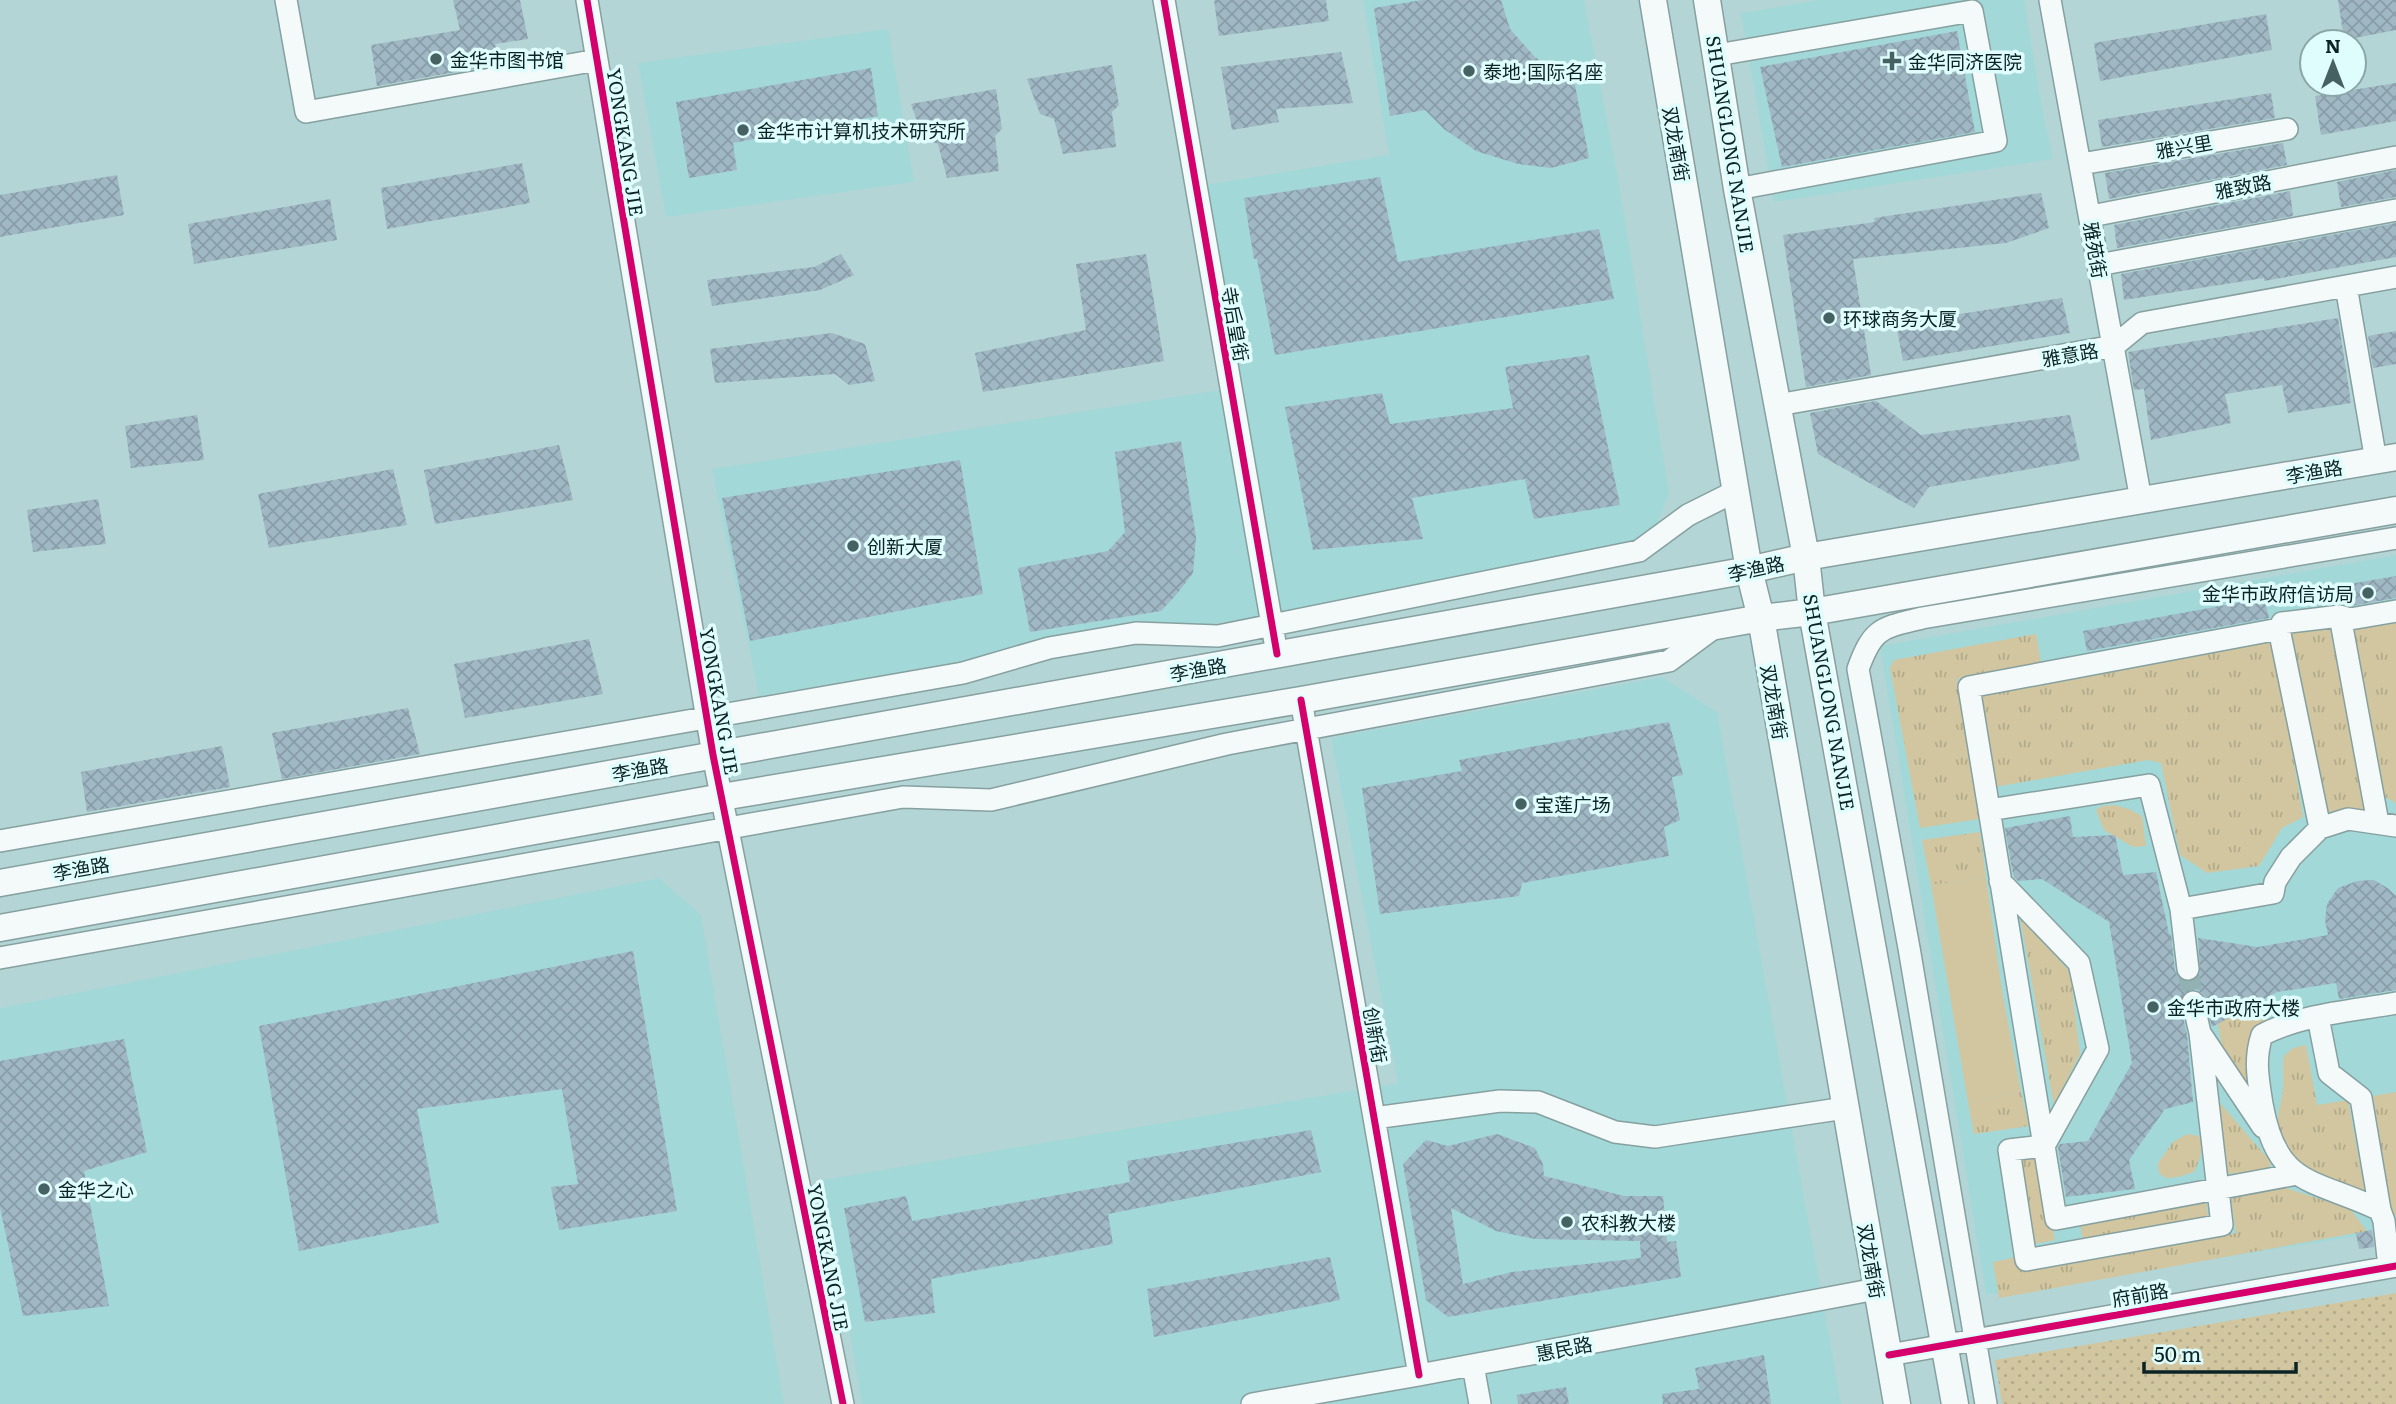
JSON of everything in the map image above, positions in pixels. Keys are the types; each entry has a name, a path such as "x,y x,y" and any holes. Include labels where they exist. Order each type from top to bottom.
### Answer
{"main road":[{"name":"双龙南街","path":"1653,0 1749,570 1761,618 1897,1404"},
{"name":"SHUANGLONG NANJIE","path":"1707,0 1737,188 1806,557 1812,612 1955,1404"},
{"name":"李渔路","path":"0,883 1749,570 1806,557 2386,459"},
{"path":"0,928 722,797 1301,700 1761,618 1812,612 2396,510"}],"street":[{"path":"286,0 306,112 597,60"},
{"name":"YONGKANG JIE","path":"587,0 713,755 843,1404"},
{"name":"寺后皇街","path":"1164,0 1277,654"},
{"name":"雅苑街","path":"2050,0 2141,500"},
{"path":"1717,55 1972,11 1996,141 1737,188"},
{"name":"雅兴里","path":"2081,164 2287,129"},
{"name":"雅致路","path":"2091,216 2396,157"},
{"path":"2098,265 2396,210"},
{"name":"雅意路","path":"1778,405 2114,346 2142,323 2396,277"},
{"path":"2346,286 2386,459"},
{"path":"0,841 963,673 1049,648 1111,637 1136,633 1218,636 1639,551 1688,515 1736,491"},
{"path":"1986,1404 1909,948 1858,669 1867,643 1884,627 1922,618 2396,538"},
{"path":"2320,828 2279,629 2282,623 2340,616 2350,619 2396,611"},
{"path":"2181,909 2273,893 2275,882 2291,857 2320,828 2348,819 2387,824 2340,616"},
{"path":"0,958 903,797 991,800 1227,744 1669,661 1717,626"},
{"path":"2279,629 1969,687 2056,1219 2297,1174"},
{"name":"创新街","path":"1301,700 1419,1375"},
{"path":"1989,810 2149,785 2181,909 2188,969"},
{"path":"2000,881 2079,963 2098,1049 2045,1146"},
{"path":"2045,1146 2009,1150 2026,1260 2222,1225 2200,1033 2193,1002"},
{"path":"2267,1133 2256,1068 2262,1035 2280,1026 2396,1003"},
{"path":"2318,1017 2329,1073 2361,1098 2379,1210 2384,1221 2393,1267"},
{"path":"2200,1033 2267,1133 2282,1162 2304,1180 2379,1210"},
{"path":"1374,1118 1500,1101 1538,1102 1615,1132 1655,1137 1845,1108"},
{"path":"2069,1216 2075,1251"},
{"name":"府前路","path":"1889,1355 2393,1267"},
{"name":"惠民路","path":"1252,1404 1877,1289"},
{"path":"1473,1365 1480,1404"}],"shaded area":[{"path":"1363,0 1584,0 1619,184 1669,494 1652,537 1624,552 1256,617 759,696 712,469 1226,389 1191,187 1389,155"},
{"name":"金华同济医院","path":"1818,0 2024,0 2053,159 1774,202 1741,13"},
{"path":"888,29 914,182 666,217 638,63"},
{"path":"2396,555 2396,1230 1986,1295 1880,646"},
{"path":"1662,677 1717,712 1841,1404 862,1404 823,1180 1398,1083 1331,738"},
{"name":"金华之心","path":"659,878 701,915 784,1404 0,1404 0,1008"}],"green space":[{"path":"2396,620 2396,803 2383,796 2353,626"},
{"path":"2329,625 2367,811 2326,816 2291,629"},
{"path":"2036,634 2041,663 1957,679 1979,819 1920,828 1890,668 1894,660"},
{"path":"2273,637 2303,817 2282,828 2259,866 2207,873 2180,855 2161,763 2148,760 1995,787 1980,694"},
{"path":"2114,805 2142,816 2146,846 2133,847 2104,830 2096,810 2102,806"},
{"path":"1980,832 1986,878 1931,885 1922,840"},
{"path":"1986,878 2002,991 2021,1092 1968,1102 1931,885"},
{"path":"2020,916 2070,972 2080,1054 2054,1105"},
{"path":"2265,1010 2266,1022 2252,1041 2246,1058 2251,1099 2222,1049 2218,1023 2236,1013"},
{"path":"2306,1045 2317,1105 2348,1100 2365,1193 2310,1168 2287,1148 2280,1135 2278,1117 2283,1089 2284,1056 2293,1048"},
{"path":"2021,1092 2029,1126 1974,1134 1968,1102"},
{"path":"2396,1092 2396,1215 2392,1216 2373,1096"},
{"path":"2215,1103 2220,1103 2270,1161 2270,1169 2227,1174"},
{"path":"2187,1134 2199,1136 2201,1145 2201,1154 2194,1172 2166,1178 2159,1173 2158,1163 2173,1142"},
{"path":"2038,1154 2055,1240 2033,1244 2019,1157"},
{"path":"2277,1185 2350,1209 2367,1231 1999,1298 1993,1262 2017,1257 2023,1269 2236,1233 2231,1199 2240,1194"},
{"path":"2206,1200 2208,1219 2083,1241 2080,1223"},
{"path":"2396,1293 2396,1404 2002,1404 1995,1360"}],"building":[{"name":"金华市图书馆","path":"453,0 520,0 528,39 495,44 501,64 377,86 371,45 460,30"},
{"path":"1214,0 1326,0 1329,21 1219,36"},
{"name":"泰地·国际名座","path":"1422,0 1501,0 1510,29 1535,57 1575,85 1589,158 1551,168 1518,164 1476,151 1444,129 1425,110 1390,116 1374,8"},
{"path":"2338,0 2396,0 2396,30 2368,35 2368,28 2342,28"},
{"path":"2266,14 2272,50 2100,81 2094,43"},
{"path":"1957,31 1975,132 1782,167 1760,67"},
{"path":"1341,52 1353,103 1276,109 1279,122 1232,130 1221,67"},
{"path":"1112,65 1119,105 1112,112 1116,147 1063,154 1054,119 1040,114 1027,79"},
{"name":"金华市计算机技术研究所","path":"871,68 878,116 733,143 737,170 689,178 676,102"},
{"path":"2396,83 2396,121 2321,135 2315,98 2368,98 2368,87"},
{"path":"996,89 1002,129 995,136 999,171 947,178 938,144 923,138 911,104"},
{"path":"2271,93 2275,118 2102,147 2098,120"},
{"path":"2283,143 2287,165 2109,199 2105,173"},
{"path":"522,163 530,203 387,229 381,188"},
{"path":"2396,170 2396,197 2341,207 2337,182"},
{"path":"117,175 124,215 0,237 0,195"},
{"path":"1380,177 1398,262 1599,229 1614,299 1275,355 1244,198"},
{"path":"2290,191 2293,216 2117,248 2114,225"},
{"path":"2041,193 2049,228 2006,243 1853,259 1871,375 1806,387 1783,235 1875,222 1874,218"},
{"path":"330,199 337,240 194,264 188,224"},
{"path":"2396,223 2396,257 2264,281 2264,278 2124,300 2121,274"},
{"path":"841,254 854,275 820,290 712,306 707,280 814,267"},
{"path":"1146,254 1164,361 983,392 975,353 1086,330 1076,264"},
{"path":"2062,298 2070,333 1903,361 1896,324"},
{"path":"2338,318 2351,403 2288,413 2282,385 2225,394 2231,423 2151,440 2144,389 2134,390 2128,352"},
{"path":"2396,331 2396,364 2373,368 2368,336"},
{"path":"832,333 865,344 875,381 849,385 835,374 715,383 710,349"},
{"path":"1589,355 1620,505 1534,519 1525,479 1412,498 1423,539 1313,550 1285,407 1382,393 1390,424 1513,408 1505,367"},
{"path":"1876,401 1921,435 2070,415 2080,460 1929,487 1914,508 1818,454 1810,413"},
{"path":"197,415 204,460 131,468 125,426"},
{"path":"1181,441 1196,537 1193,573 1176,595 1161,611 1030,632 1018,568 1108,551 1125,532 1115,452"},
{"path":"559,445 573,500 435,524 424,470"},
{"name":"创新大厦","path":"960,460 983,594 750,641 722,498"},
{"path":"393,469 407,525 269,548 258,494"},
{"path":"98,499 106,544 33,552 27,510"},
{"name":"金华市政府信访局","path":"2396,576 2396,598 2351,606 2341,603 2338,586"},
{"path":"2264,598 2269,618 2087,651 2083,631"},
{"path":"589,639 603,694 465,718 454,664"},
{"path":"408,708 420,754 282,779 272,733"},
{"name":"宝莲广场","path":"1669,722 1683,775 1672,777 1680,820 1664,827 1669,856 1522,883 1519,896 1380,914 1362,788 1462,771 1459,760"},
{"path":"222,746 230,787 87,812 81,772"},
{"name":"金华市政府大楼","path":"2070,816 2073,837 2115,835 2123,875 2156,872 2171,934 2175,971 2182,981 2190,982 2200,974 2198,938 2258,947 2328,935 2325,920 2327,904 2338,888 2357,881 2374,880 2396,896 2396,990 2339,999 2336,983 2277,992 2212,1027 2203,994 2196,989 2185,992 2180,1004 2187,1035 2193,1102 2165,1109 2129,1160 2135,1189 2066,1197 2058,1148 2060,1144 2088,1141 2132,1063 2109,922 2042,879 2018,881 2012,869 2005,828"},
{"path":"633,951 677,1211 559,1230 551,1187 578,1184 562,1089 417,1109 439,1223 299,1251 259,1026"},
{"name":"金华之心","path":"124,1039 147,1152 84,1171 109,1306 23,1316 0,1207 0,1061"},
{"path":"1311,1130 1321,1172 1108,1214 1113,1244 931,1279 935,1313 865,1322 844,1208 906,1196 912,1221 1130,1182 1127,1161"},
{"name":"农科教大楼","path":"1497,1134 1535,1148 1543,1164 1544,1176 1624,1196 1663,1196 1667,1242 1676,1241 1681,1277 1448,1317 1426,1300 1403,1164 1426,1140 1448,1146","holes":["1451,1208 1496,1231 1535,1239 1640,1241 1641,1258 1512,1272 1463,1284"]},
{"path":"2372,1230 2374,1247 2359,1249 2356,1233"},
{"path":"1330,1257 1340,1300 1154,1337 1147,1289"},
{"path":"1764,1355 1771,1404 1663,1404 1662,1394 1699,1389 1695,1368"},
{"path":"1566,1387 1569,1404 1518,1404 1517,1395"}],"tunnel":[{"path":"2188,969 2193,1002"}],"cycle path":[{"path":"587,0 713,755 843,1404"},
{"path":"1164,0 1277,654"},
{"path":"1301,700 1419,1375"},
{"path":"1889,1355 2396,1266"}],"place":[{"name":"金华市图书馆","path":"436,59"},
{"name":"金华同济医院","path":"1892,61"},
{"name":"泰地·国际名座","path":"1469,71"},
{"name":"金华市计算机技术研究所","path":"743,130"},
{"name":"环球商务大厦","path":"1829,318"},
{"name":"创新大厦","path":"853,546"},
{"name":"金华市政府信访局","path":"2368,593"},
{"name":"宝莲广场","path":"1521,804"},
{"name":"金华市政府大楼","path":"2153,1007"},
{"name":"金华之心","path":"44,1189"},
{"name":"农科教大楼","path":"1567,1222"}]}
